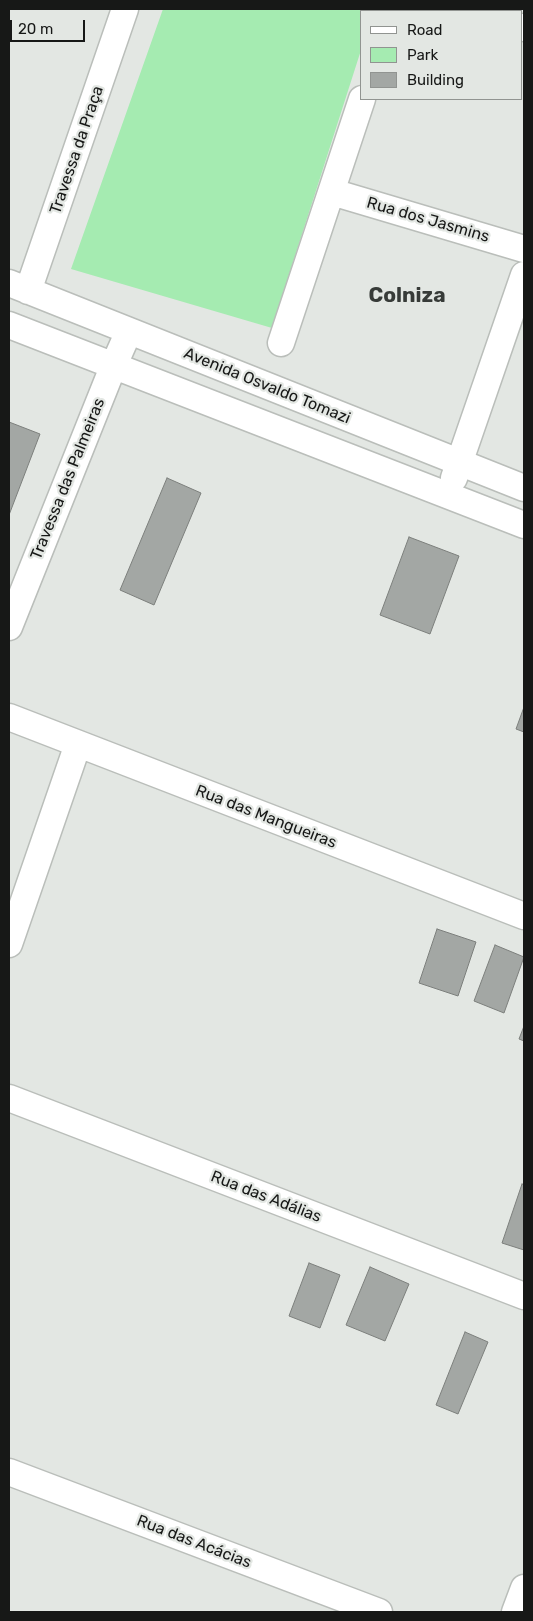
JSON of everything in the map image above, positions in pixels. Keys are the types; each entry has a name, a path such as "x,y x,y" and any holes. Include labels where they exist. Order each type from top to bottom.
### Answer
{"street":[{"name":"Travessa da Praça","path":"18,287 125,9"},
{"path":"282,343 362,100"},
{"name":"Rua dos Jasmins","path":"332,192 524,249"},
{"path":"448,495 524,275"},
{"name":"Avenida Osvaldo Tomazi","path":"18,287 524,488"},
{"path":"9,325 113,367 524,525"},
{"name":"Travessa das Palmeiras","path":"9,627 129,331"},
{"name":"Rua das Mangueiras","path":"9,717 524,916"},
{"path":"9,944 78,744"},
{"name":"Rua das Adálias","path":"9,1098 524,1296"},
{"name":"Rua das Acácias","path":"9,1472 378,1612"},
{"path":"515,1612 524,1588"}],"green space":[{"path":"163,9 374,9 360,10 360,53 272,328 71,269"}],"building":[{"path":"9,422 40,434 9,515"},
{"path":"167,478 201,493 154,605 120,590"},
{"path":"409,537 459,556 430,634 380,615"},
{"path":"524,707 524,732 516,729"},
{"path":"437,929 476,942 458,996 419,983"},
{"path":"495,945 524,957 504,1013 474,1001"},
{"path":"524,1026 524,1041 519,1039"},
{"path":"522,1184 524,1185 524,1250 502,1243"},
{"path":"309,1263 340,1275 320,1328 289,1316"},
{"path":"370,1267 409,1284 385,1341 346,1325"},
{"path":"465,1332 488,1342 458,1414 436,1405"}],"district":[{"name":"Colniza","path":"407,296"}]}
